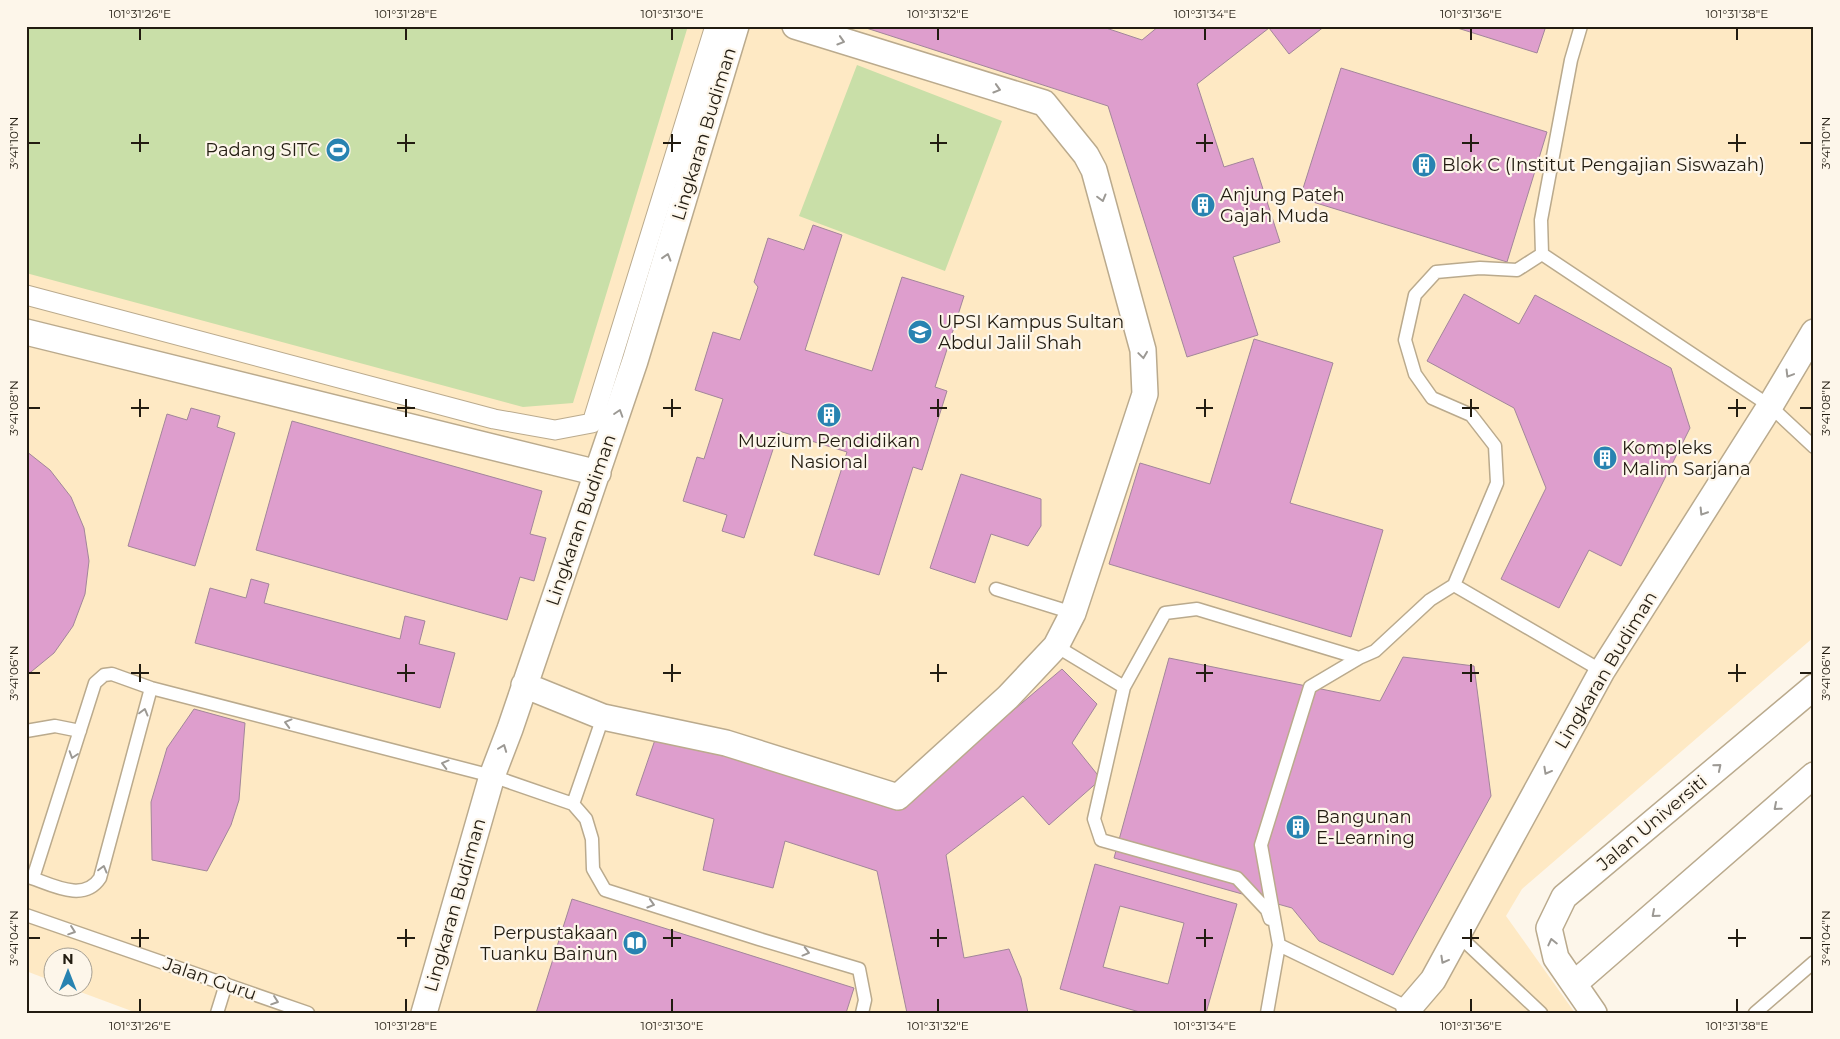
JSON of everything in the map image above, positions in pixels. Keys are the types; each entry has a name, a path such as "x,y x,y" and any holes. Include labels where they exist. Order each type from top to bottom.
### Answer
{"street":[{"path":"26,295 494,419 555,430 592,423 715,26"},
{"name":"Lingkaran Budiman","path":"424,1013 492,776 510,729 635,361 736,26"},
{"path":"524,685 603,717 726,743 898,797 1008,697 1056,646 1073,613 1145,394 1143,350 1094,170 1086,156 1044,103 795,26"},
{"path":"26,332 598,473"},
{"name":"Lingkaran Budiman","path":"1410,1010 1433,980 1602,671 1770,406 1814,332"},
{"name":"Jalan Universiti","path":"1594,1013 1556,958 1549,928 1564,898 1814,687"},
{"path":"1574,984 1814,775"}],"lane":[{"path":"1542,254 1541,220 1572,60 1581,26"},
{"path":"1542,254 1770,406 1814,447"},
{"path":"1267,1013 1279,945 1260,846 1310,687 1359,658 1375,651 1430,600 1454,585 1497,483 1495,446 1471,415 1432,398 1415,374 1405,340 1415,295 1436,272 1480,268 1517,270 1542,254"},
{"path":"1454,585 1602,671"},
{"path":"996,589 1073,613"},
{"path":"1359,658 1197,609 1165,613 1124,687 1094,819 1101,840 1237,878 1267,910 1279,945 1410,1010"},
{"path":"1056,646 1124,687"},
{"path":"151,688 100,878 95,886 76,892 30,877 95,683 104,675 112,674 151,688 492,776 573,804 586,819 592,839 593,869 605,890 759,939 859,968 865,1000 862,1013"},
{"path":"573,804 603,717"},
{"path":"26,731 55,726 80,731"},
{"name":"Jalan Guru","path":"26,915 308,1013"},
{"path":"1458,935 1541,1013"},
{"path":"1755,1013 1814,962"},
{"path":"217,1013 226,984"}],"shaded area":[{"name":"UPSI Kampus Sultan Abdul Jalil Shah","path":"26,26 1814,26 1814,637 1522,889 1506,916 1575,1013 137,1013 91,996 92,946 42,946 42,977 26,971"}],"green space":[{"name":"Padang SITC","path":"26,26 688,26 573,403 523,407 26,273"},
{"path":"857,65 1002,121 945,271 799,216"}],"building":[{"name":"Anjung Pateh Gajah Muda","path":"860,26 1100,26 1142,40 1159,26 1325,26 1289,54 1269,28 1197,84 1224,167 1253,158 1280,242 1233,257 1258,335 1187,357 1108,106"},
{"path":"1451,26 1546,26 1537,53"},
{"name":"Blok C (Institut Pengajian Siswazah)","path":"1341,68 1547,132 1507,262 1300,198"},
{"name":"Muzium Pendidikan Nasional","path":"813,225 842,235 805,350 872,371 902,277 964,296 935,387 947,391 922,470 913,467 879,575 814,555 847,452 779,431 744,538 722,531 727,515 683,501 697,457 704,459 723,399 695,390 713,332 740,340 758,287 754,282 768,238 804,250"},
{"name":"Kompleks Malim Sarjana","path":"1464,294 1519,324 1535,295 1671,368 1690,428 1621,566 1589,550 1559,608 1501,579 1546,488 1514,408 1427,361"},
{"path":"1254,339 1333,363 1290,503 1383,530 1351,637 1109,564 1140,463 1210,484"},
{"path":"191,408 220,416 217,427 235,433 195,566 128,546 167,414 187,420"},
{"path":"292,421 542,491 530,534 546,538 534,581 520,577 507,620 256,550"},
{"path":"26,451 50,470 71,497 84,528 89,561 85,594 73,626 54,653 26,676"},
{"path":"961,474 1041,499 1041,526 1028,546 991,534 975,583 930,568"},
{"path":"251,579 269,584 264,603 400,639 405,616 425,621 419,644 455,653 440,708 195,643 210,588 246,598"},
{"name":"Bangunan E-Learning","path":"1403,657 1474,666 1491,796 1393,975 1319,941 1292,908 1114,858 1169,658 1380,701"},
{"path":"1062,669 1097,704 1072,743 1101,779 1049,825 1023,796 946,855 964,958 1009,949 1021,978 1028,1013 907,1013 877,871 785,841 773,888 703,870 714,819 636,795 657,734 896,810"},
{"path":"194,709 245,723 239,800 231,825 207,871 152,860 151,802 167,748"},
{"path":"1095,864 1237,904 1206,1013 1143,1013 1060,989","holes":["1120,906 1184,923 1168,984 1103,967"]},
{"name":"Perpustakaan Tuanku Bainun","path":"572,899 854,988 846,1013 536,1013"}],"place":[{"name":"Padang SITC","path":"338,150"},
{"name":"Blok C (Institut Pengajian Siswazah)","path":"1424,165"},
{"name":"Anjung Pateh Gajah Muda","path":"1203,205"},
{"name":"UPSI Kampus Sultan Abdul Jalil Shah","path":"920,332"},
{"name":"Muzium Pendidikan Nasional","path":"829,415"},
{"name":"Kompleks Malim Sarjana","path":"1605,458"},
{"name":"Bangunan E-Learning","path":"1298,827"},
{"name":"Perpustakaan Tuanku Bainun","path":"635,943"}]}
